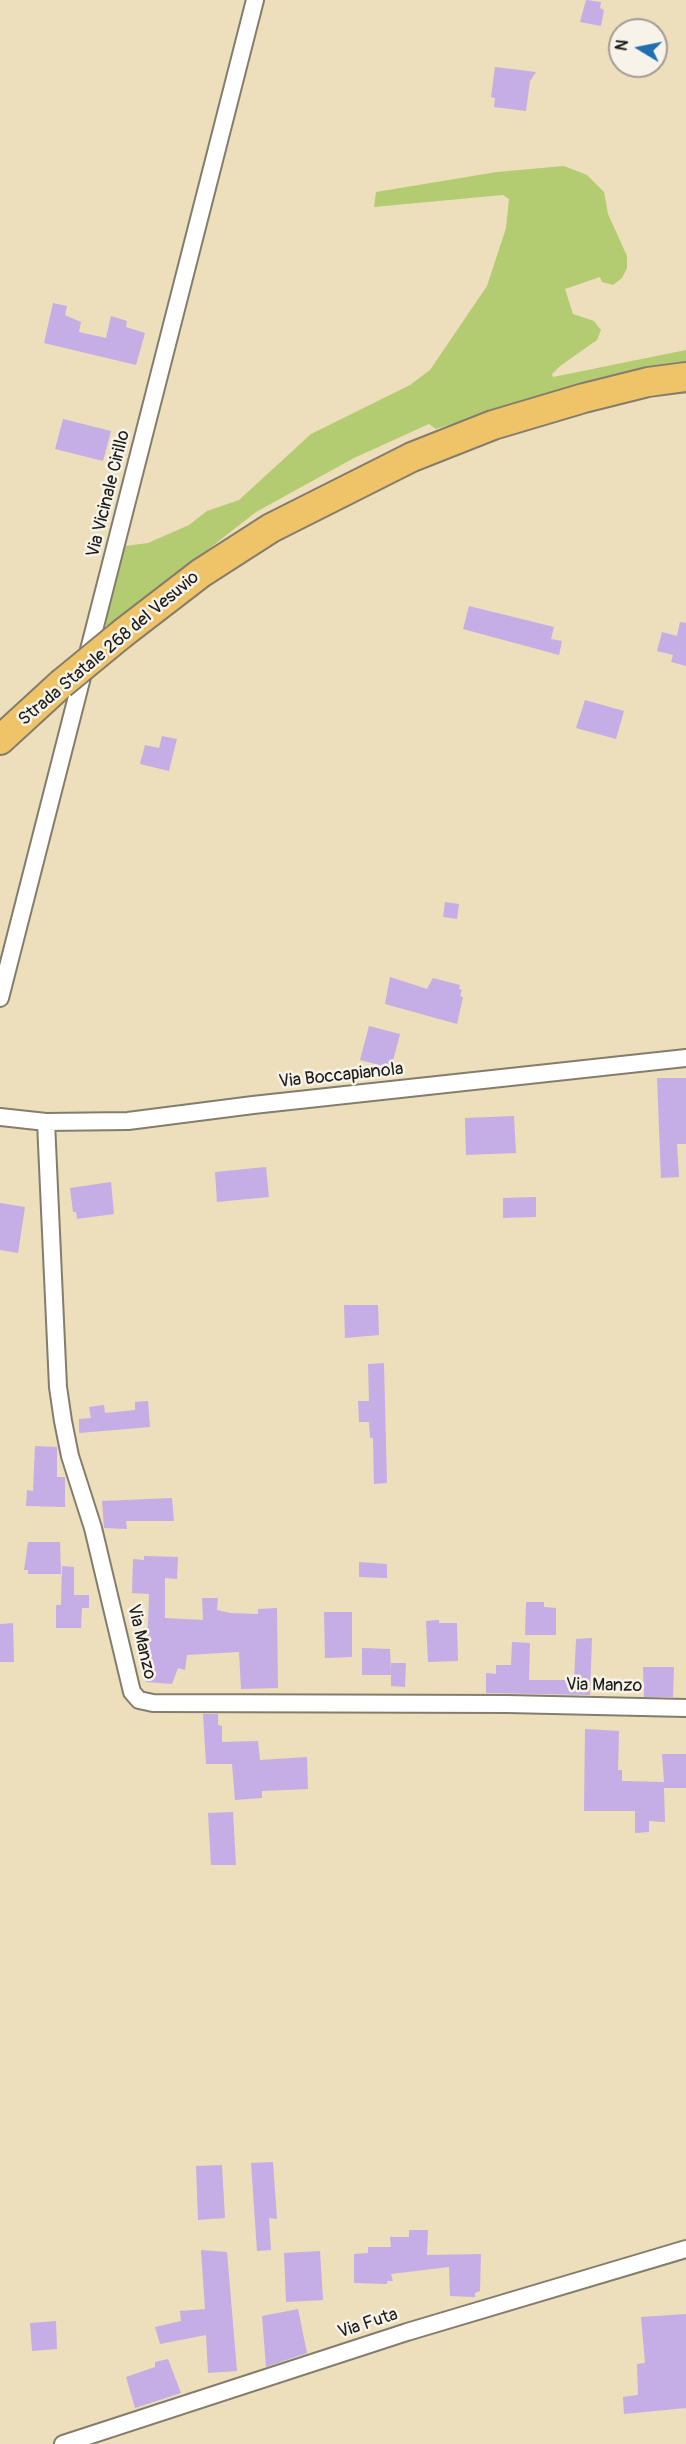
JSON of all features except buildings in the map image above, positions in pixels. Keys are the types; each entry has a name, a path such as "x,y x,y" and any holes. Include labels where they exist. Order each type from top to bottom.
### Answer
{"highway":[{"name":"Strada Statale 268 del Vesuvio","path":"0,740 61,684 123,633 201,573 271,528 412,456 493,424 648,382 686,377"}],"street":[{"name":"Via Vicinale Cirillo","path":"0,998 255,0"},
{"name":"Via Boccapianola","path":"0,1117 46,1122 128,1121 253,1105 686,1058"},
{"name":"Via Manzo","path":"46,1122 58,1387 63,1421 70,1456 99,1551 132,1692 139,1700 153,1703 495,1704 686,1708"},
{"name":"Via Futa","path":"63,2444 406,2332 686,2249"}],"green space":[{"path":"564,166 587,175 604,192 608,214 627,256 627,268 622,278 613,285 602,282 600,277 565,289 573,314 594,321 601,330 597,340 560,366 552,374 553,377 686,350 686,363 643,370 564,389 436,429 429,424 354,458 256,512 109,627 105,624 125,546 148,543 189,525 207,511 239,500 311,434 410,385 430,370 487,286 506,228 509,199 503,195 374,207 376,192 497,172"}]}
